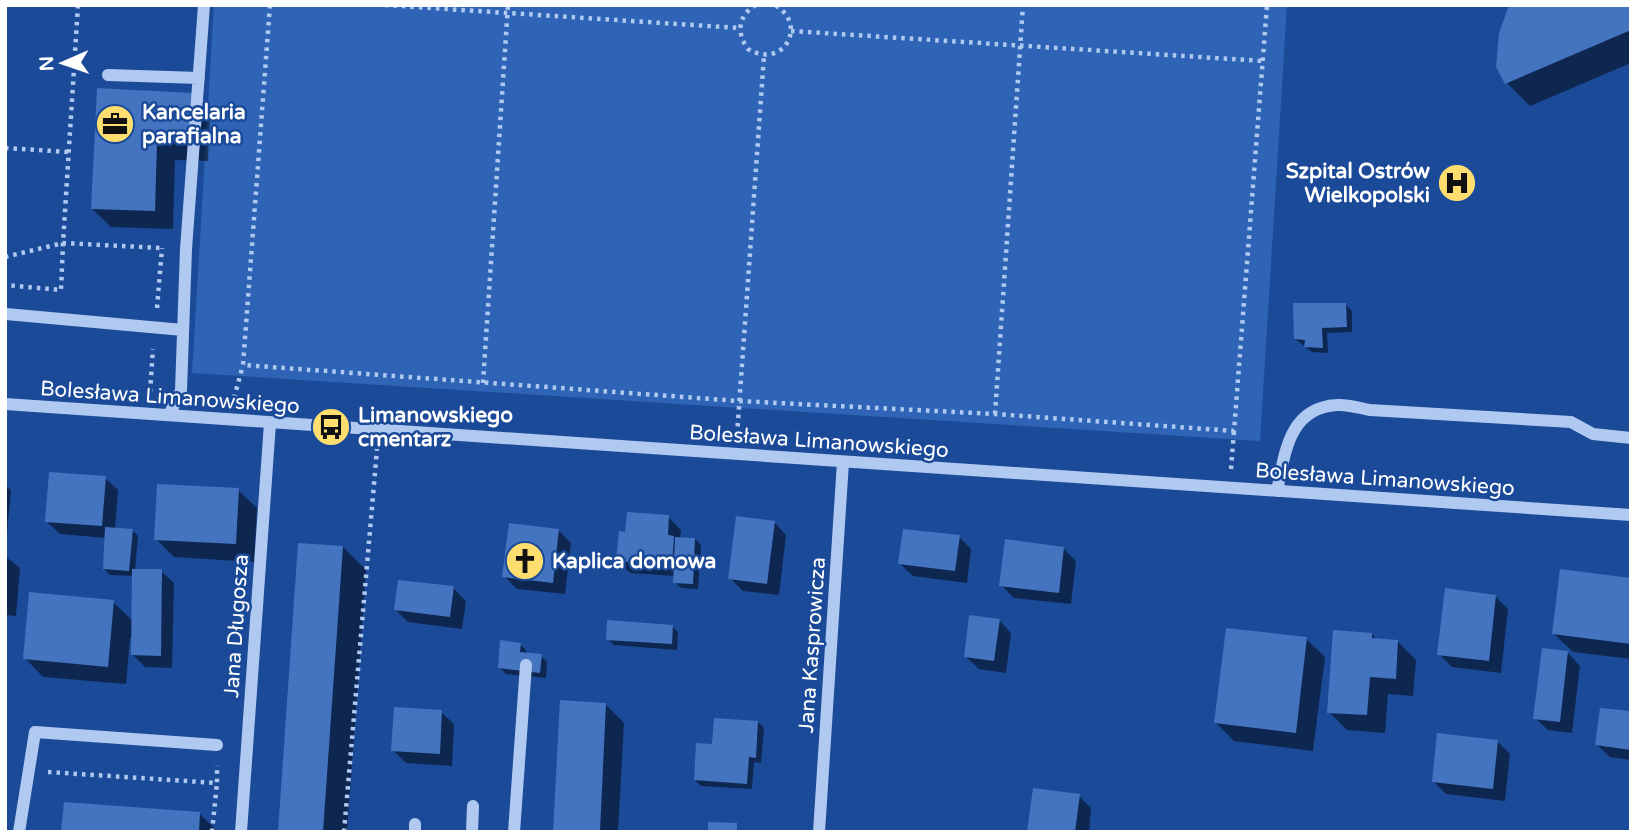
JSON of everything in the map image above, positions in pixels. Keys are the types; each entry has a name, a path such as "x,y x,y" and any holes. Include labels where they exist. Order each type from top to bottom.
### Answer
{"street":[{"path":"169,415 181,391 186,249 204,5"},
{"path":"108,75 199,78"},
{"path":"6,314 183,330"},
{"name":"Bolesława Limanowskiego","path":"5,404 1631,515"},
{"path":"1277,491 1287,440 1299,423 1318,408 1339,404 1370,410 1571,422 1593,434 1631,438"},
{"name":"Jana Długosza","path":"241,832 270,423"},
{"name":"Jana Kasprowicza","path":"819,832 843,462"},
{"path":"514,832 526,666"},
{"path":"19,832 35,732 217,745"},
{"path":"472,832 473,806"}],"path":[{"path":"5,285 61,290 78,5"},
{"path":"229,420 243,365 270,5"},
{"path":"385,5 739,28"},
{"path":"483,383 508,5"},
{"path":"756,5 743,16 739,28 742,42 748,49 764,56 786,46 791,31 787,15 775,5"},
{"path":"996,414 1023,5"},
{"path":"1229,488 1267,5"},
{"path":"791,31 1264,61"},
{"path":"736,454 764,56"},
{"path":"5,148 69,152"},
{"path":"5,257 63,243 161,248"},
{"path":"243,365 740,401 996,414 1234,431"},
{"path":"344,832 379,431"},
{"path":"212,832 217,745"},
{"path":"29,771 216,783"}],"shaded area":[{"path":"214,5 1287,5 1260,441 192,373"}],"building":[{"path":"1509,5 1631,5 1631,30 1505,84 1496,67 1499,33"},
{"path":"97,88 192,93 190,143 157,142 155,211 91,209"},
{"path":"1293,303 1346,303 1347,327 1322,328 1323,348 1304,347 1305,340 1294,339"},
{"path":"49,472 106,476 102,526 45,522"},
{"path":"157,484 239,488 236,544 154,540"},
{"path":"627,512 669,515 668,535 674,536 672,565 616,561 619,531 625,532"},
{"path":"736,516 775,521 767,584 728,579"},
{"path":"509,523 559,529 553,583 502,577"},
{"path":"105,527 133,529 129,571 103,569"},
{"path":"903,529 960,535 955,571 898,564"},
{"path":"675,537 695,538 693,584 673,583"},
{"path":"1005,539 1064,547 1059,593 999,586"},
{"path":"298,543 343,546 323,832 278,832"},
{"path":"132,569 162,569 161,656 131,655"},
{"path":"1560,569 1631,578 1631,644 1552,634"},
{"path":"398,580 454,586 450,617 394,610"},
{"path":"1445,588 1496,595 1489,661 1437,655"},
{"path":"29,592 114,600 108,667 23,659"},
{"path":"969,615 1000,619 994,661 964,657"},
{"path":"607,620 673,625 672,644 606,640"},
{"path":"1226,628 1307,637 1296,733 1214,723"},
{"path":"1333,630 1372,633 1372,638 1398,640 1396,679 1370,677 1367,715 1327,713"},
{"path":"500,640 521,643 520,652 542,654 540,673 498,668"},
{"path":"1542,648 1568,651 1560,722 1533,719"},
{"path":"560,700 606,703 600,832 553,832"},
{"path":"394,707 442,710 440,754 391,751"},
{"path":"1600,708 1631,711 1631,750 1595,745"},
{"path":"714,718 758,721 756,758 749,757 747,784 694,780 696,743 712,744"},
{"path":"1437,733 1498,740 1493,789 1432,782"},
{"path":"1033,788 1080,794 1075,832 1027,832"},
{"path":"64,802 200,812 199,832 61,832"},
{"path":"708,822 737,823 737,832 708,832"}],"place":[{"name":"Kancelaria parafialna","path":"115,124"},
{"name":"Szpital Ostrów Wielkopolski","path":"1457,183"},
{"name":"Limanowskiego cmentarz","path":"331,427"},
{"name":"Kaplica domowa","path":"525,561"}]}
